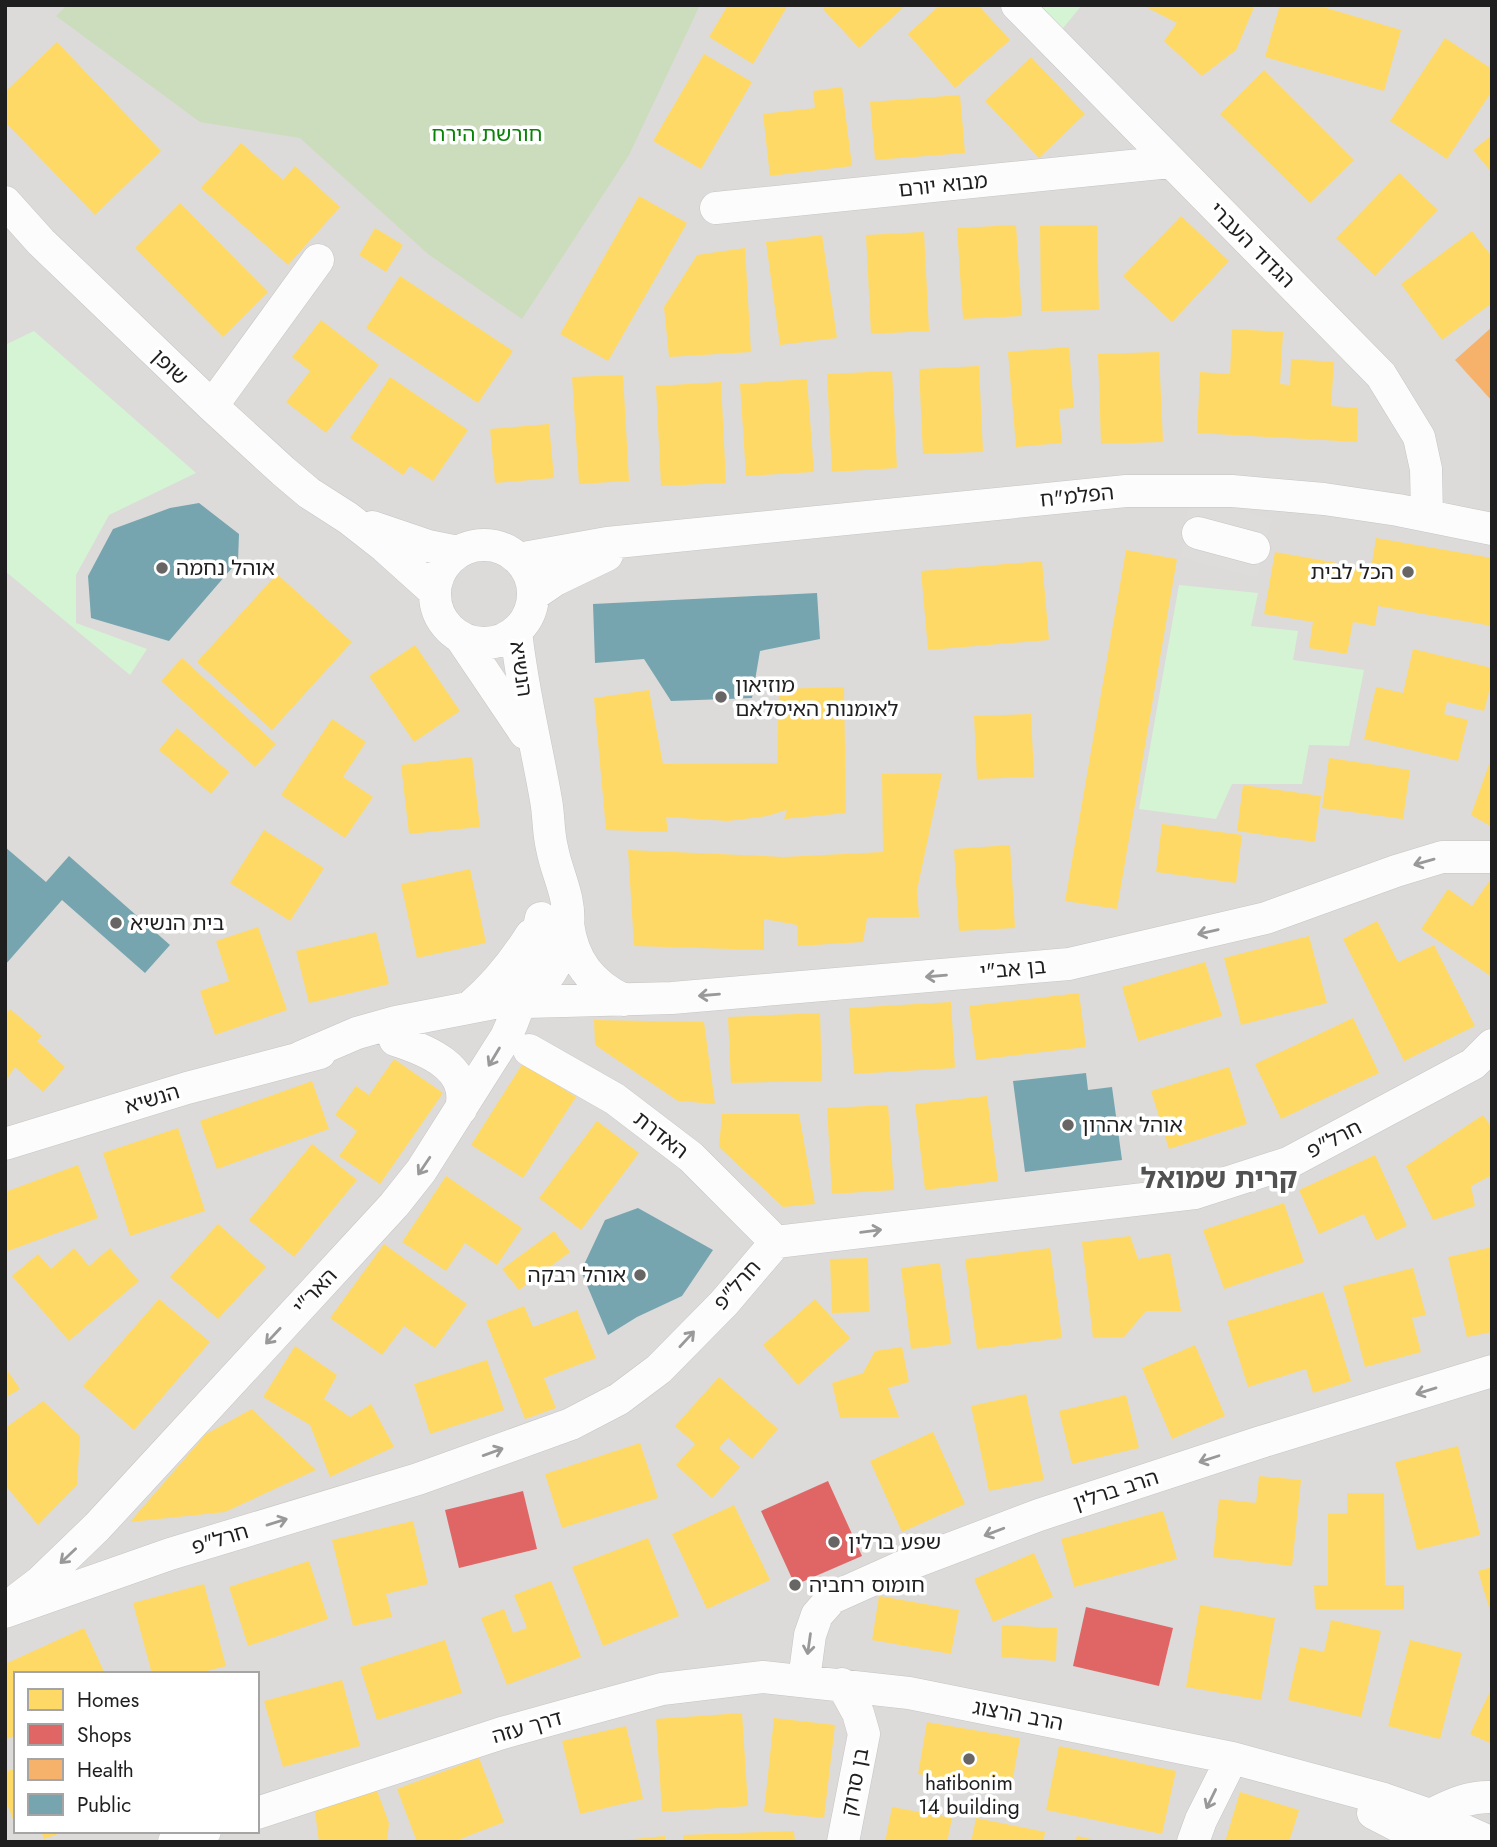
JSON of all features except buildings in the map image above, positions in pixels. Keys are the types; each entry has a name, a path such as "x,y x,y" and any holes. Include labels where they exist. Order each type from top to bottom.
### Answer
{"street":[{"name":"הגדוד העברי","path":"1017,5 1381,375 1419,437 1426,469 1427,515"},
{"name":"מבוא יורם","path":"716,208 1170,162"},
{"name":"שופן","path":"5,202 41,242 212,406 309,493 348,518 385,547 434,591"},
{"path":"212,406 318,260"},
{"name":"הפלמ\"ח","path":"518,558 607,543 1126,491 1232,491 1324,499 1427,515 1492,529"},
{"path":"1198,533 1243,545 1232,491"},
{"name":"שופן","path":"348,518 396,536 458,552"},
{"name":"הפלמ\"ח","path":"533,595 583,565 662,538"},
{"path":"473,545 505,549 518,558 528,571 533,595 530,611 516,631 494,642 478,643 461,638 448,628 439,615 434,591 441,568 458,552 473,545"},
{"name":"הנשיא","path":"471,1006 489,991 554,921 552,849 547,802 523,690 516,631"},
{"name":"הנשיא","path":"461,638 535,749"},
{"name":"בן אב\"י","path":"520,1002 685,997 1069,964 1266,918 1396,870 1442,857 1492,857"},
{"path":"554,921 572,945 583,969 600,986 624,1000"},
{"name":"האר\"י","path":"5,1610 40,1582 97,1527 394,1205 421,1171 506,1037 554,921"},
{"name":"הנשיא","path":"301,1057 357,1033 471,1006 520,1002"},
{"name":"הנשיא","path":"5,1144 187,1088 301,1057 454,1029 520,1002"},
{"path":"395,1040 425,1051 452,1069 462,1089 461,1109"},
{"name":"חרל\"פ","path":"5,1610 418,1479 571,1424 619,1399 659,1369 724,1303 776,1242 1195,1194 1288,1163 1473,1064 1492,1045"},
{"name":"האדרת","path":"529,1051 615,1099 691,1157 776,1242"},
{"name":"הרב ברלין","path":"804,1680 810,1635 817,1615 832,1598 899,1568 1039,1516 1261,1442 1492,1372"},
{"path":"97,1527 105,1557 118,1572"},
{"name":"דרך עזה","path":"261,1812 502,1733 662,1689 763,1677 804,1680"},
{"name":"הרב הרצוג","path":"804,1680 909,1693 1232,1758 1429,1828 1490,1842"},
{"name":"בן סרוק","path":"842,1684 858,1713 864,1734 843,1842"},
{"path":"864,1734 878,1713 909,1693"},
{"path":"1193,1842 1232,1758"},
{"path":"1429,1828 1458,1801 1492,1797"},
{"path":"260,1842 261,1812"},
{"path":"174,1842 199,1833"}],"shaded area":[{"path":"5,5 1492,5 1492,1842 5,1842"},
{"path":"1188,507 1236,509 1272,519 1257,578 1181,557"}],"green space":[{"name":"חורשת הירח","path":"67,5 700,5 629,155 522,319 428,254 300,138 200,122 56,16"},
{"path":"1033,5 1082,5 1059,33"},
{"path":"34,331 196,473 109,515 76,575 76,623 147,649 130,675 5,571 5,345"},
{"path":"1179,585 1258,593 1251,626 1298,631 1293,660 1364,670 1349,746 1309,745 1302,784 1232,784 1216,819 1139,809"}],"place":[{"name":"אוהל נחמה","path":"162,568"},
{"name":"הכל לבית","path":"1408,572"},
{"name":"מוזיאון לאומנות האיסלאם","path":"721,697"},
{"name":"בית הנשיא","path":"116,923"},
{"name":"אוהל אהרון","path":"1068,1125"},
{"name":"אוהל רבקה","path":"640,1275"},
{"name":"שפע ברלין","path":"834,1542"},
{"name":"חומוס רחביה","path":"795,1585"},
{"name":"hatibonim 14 building","path":"969,1759"}],"district":[{"name":"קרית שמואל","path":"1219,1178"}]}
